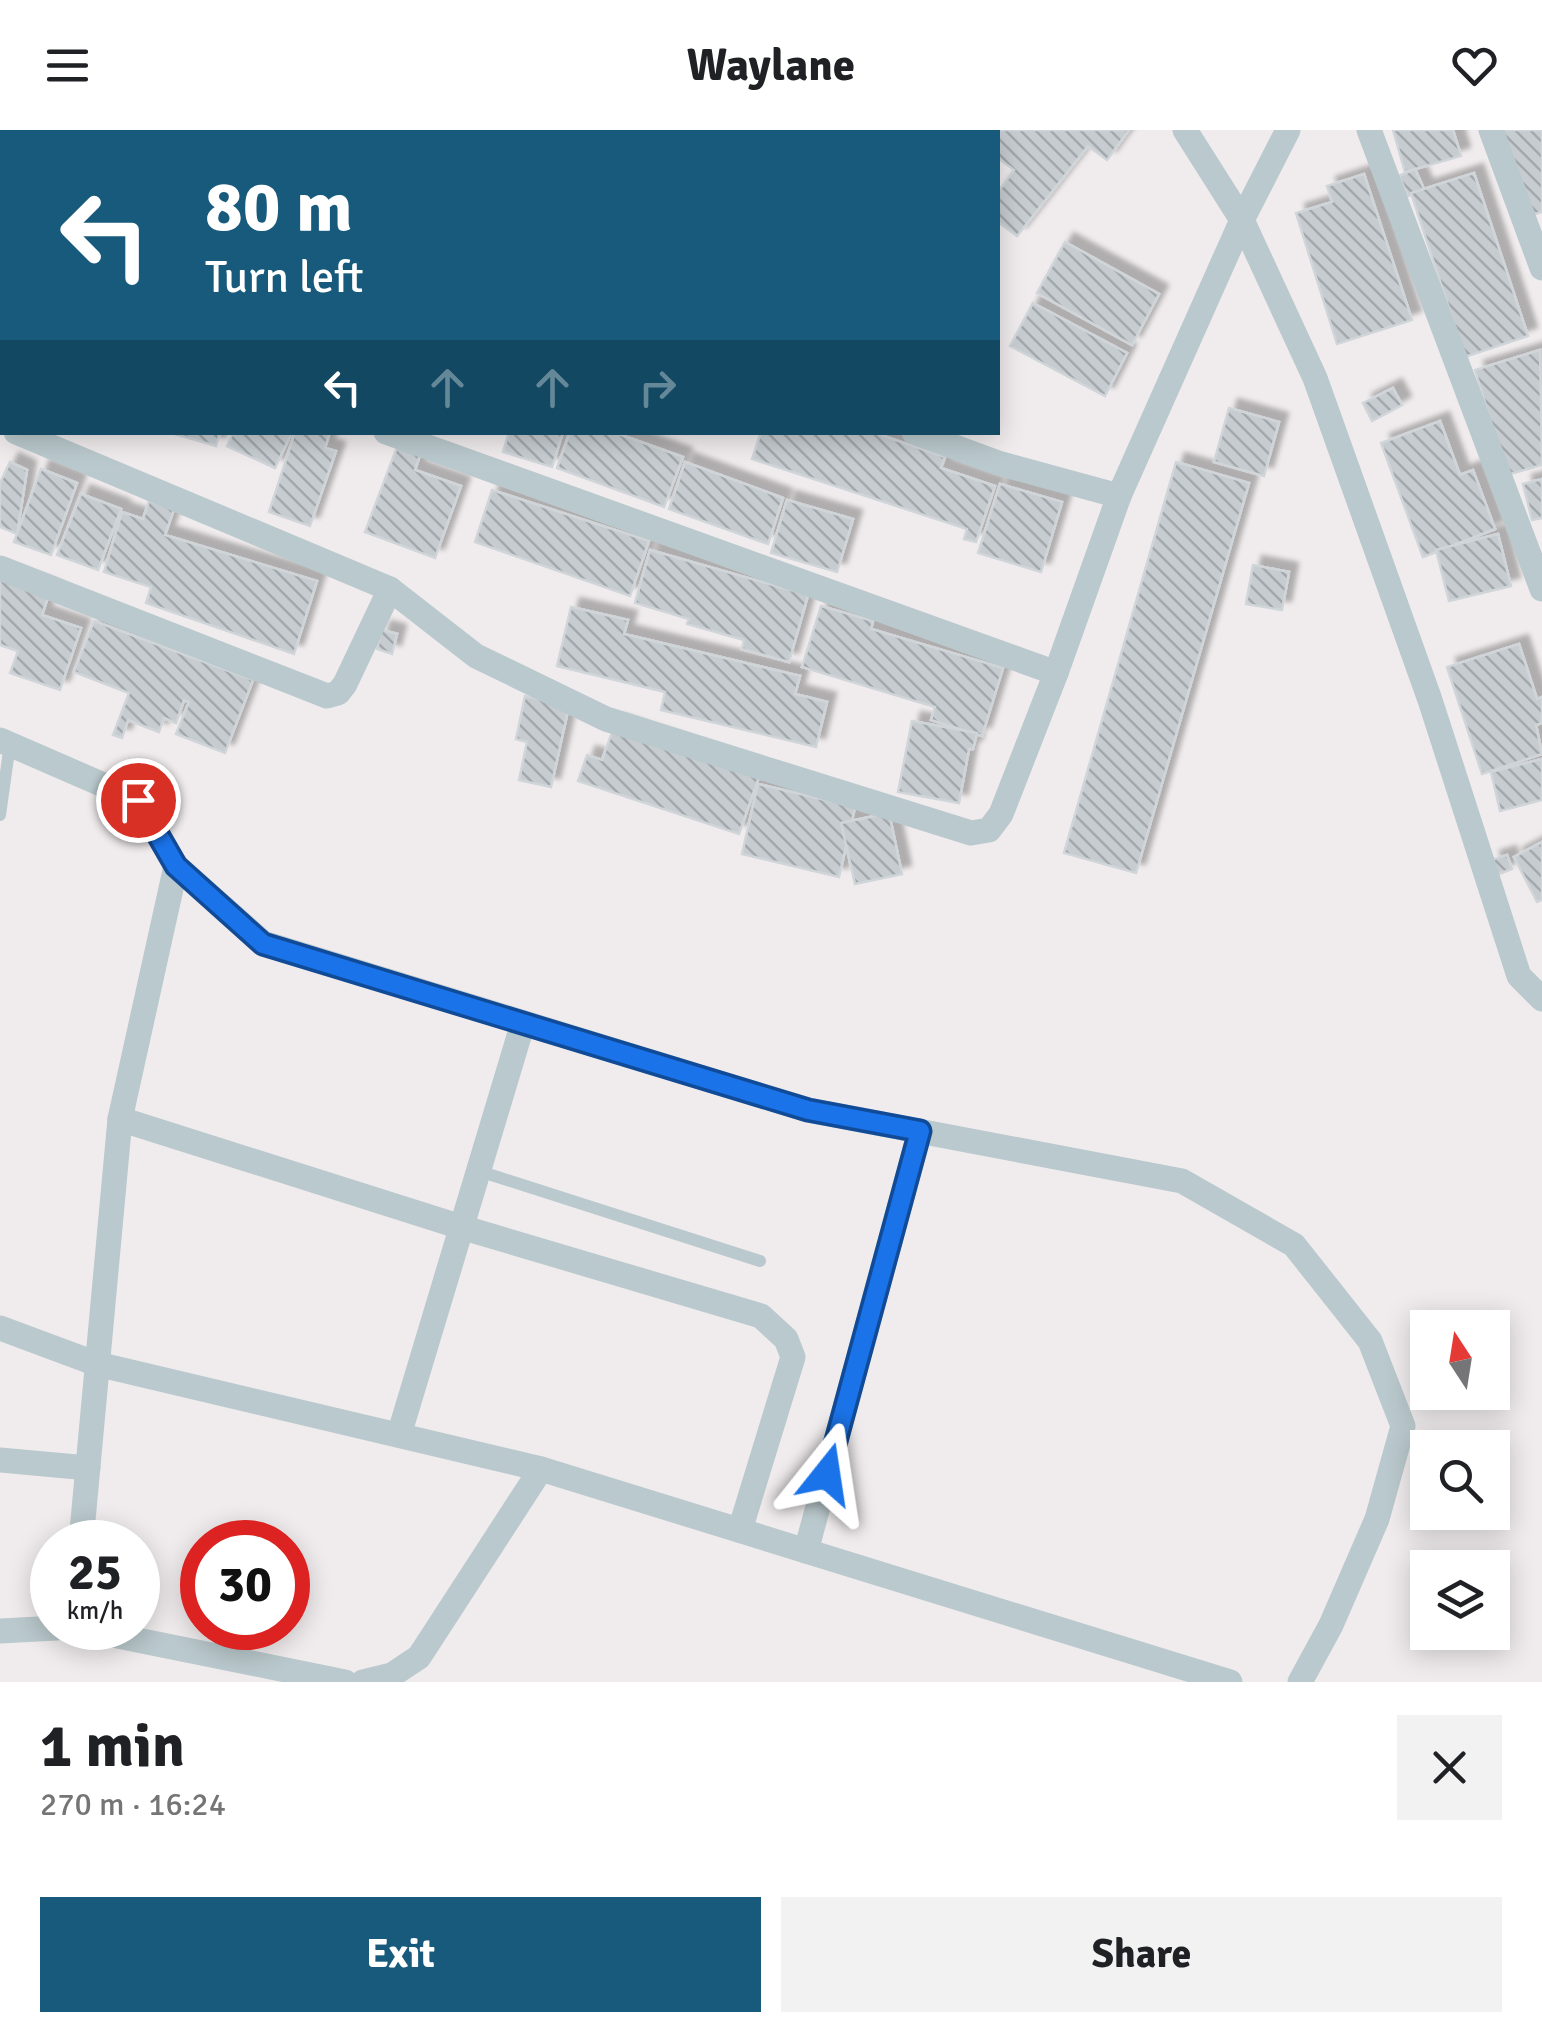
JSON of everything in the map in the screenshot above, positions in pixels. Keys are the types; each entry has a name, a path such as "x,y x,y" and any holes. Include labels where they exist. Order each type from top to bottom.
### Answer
{"street":[{"path":"1185,130 1242,220 1314,378 1430,700 1519,976 1542,999"},
{"path":"23,435 390,590 476,656 606,719 972,833 990,830 1001,814 1056,672 1118,496 1242,220 1288,130"},
{"path":"1369,130 1542,589"},
{"path":"1490,130 1542,268"},
{"path":"394,435 1056,672"},
{"path":"922,435 998,463 1118,496"},
{"path":"0,568 327,696 338,693 346,684 390,590"},
{"path":"5,742 138,800 176,866 263,944 808,1110 1182,1182 1294,1245 1370,1341 1402,1426 1377,1519 1331,1625 1300,1682"},
{"path":"83,1520 120,1119 176,866"},
{"path":"399,1435 523,1023"},
{"path":"120,1119 760,1316 786,1339 793,1357 740,1530"},
{"path":"806,1550 920,1131"},
{"path":"0,1328 98,1364 541,1468 1230,1682"},
{"path":"0,1460 88,1468"},
{"path":"363,1682 392,1675 419,1656 541,1468"},
{"path":"0,1631 30,1629"},
{"path":"160,1645 345,1682"}],"lane":[{"path":"0,815 5,742"},
{"path":"478,1170 760,1260"}],"building":[{"path":"1000,130 1129,130 1107,160 1088,146 1017,236 1000,223 1000,189 1014,170 1000,160"},
{"path":"1393,130 1453,130 1461,156 1405,172"},
{"path":"1499,130 1542,130 1542,212 1529,216"},
{"path":"1415,169 1424,189 1408,196 1399,176"},
{"path":"1474,173 1528,336 1465,357 1411,193"},
{"path":"1364,174 1412,320 1337,344 1296,213 1332,202 1327,186"},
{"path":"1065,242 1159,294 1132,345 1037,293"},
{"path":"1033,303 1127,353 1105,396 1010,346"},
{"path":"1540,350 1542,465 1507,475 1475,370"},
{"path":"1393,388 1402,405 1372,421 1363,403"},
{"path":"1229,408 1279,422 1264,476 1214,462"},
{"path":"1440,421 1460,475 1473,470 1495,529 1423,557 1381,443"},
{"path":"178,435 219,435 216,446"},
{"path":"232,435 291,435 275,468 227,446"},
{"path":"294,435 329,435 325,448 336,451 310,526 269,512"},
{"path":"508,435 562,435 552,467 503,452"},
{"path":"569,435 621,435 683,457 664,507 557,468"},
{"path":"760,435 881,435 945,457 941,468 995,486 976,542 964,539 967,529 752,459"},
{"path":"397,447 420,455 415,470 461,486 435,558 365,532"},
{"path":"10,462 27,470 17,534 0,527 0,483"},
{"path":"685,462 783,498 768,544 669,509"},
{"path":"1176,462 1249,483 1136,873 1064,853"},
{"path":"41,469 77,483 51,555 14,542"},
{"path":"1542,479 1542,518 1532,520 1523,484"},
{"path":"1000,484 1062,502 1041,572 978,553"},
{"path":"492,490 649,541 630,596 475,542"},
{"path":"81,494 121,509 98,570 57,555"},
{"path":"787,500 853,519 837,572 771,553"},
{"path":"149,501 174,509 165,535 317,581 294,654 146,603 151,587 104,572 122,512 143,519"},
{"path":"1498,534 1511,586 1449,601 1436,550"},
{"path":"650,550 808,595 789,662 742,649 744,640 687,624 689,619 635,603"},
{"path":"1253,565 1289,572 1282,610 1246,604"},
{"path":"0,574 50,591 42,615 81,628 60,690 10,673 18,651 0,645"},
{"path":"821,606 873,621 871,629 1003,668 982,736 931,720 935,707 802,667"},
{"path":"571,607 628,620 624,634 800,676 795,694 827,702 816,747 661,710 665,692 557,666"},
{"path":"94,621 253,680 225,753 176,734 189,702 184,700 176,723 164,718 159,732 128,720 122,738 113,735 129,693 74,672"},
{"path":"382,630 397,634 392,654 377,649"},
{"path":"1519,644 1537,699 1542,697 1542,723 1536,725 1542,754 1482,774 1447,667"},
{"path":"525,696 569,706 551,787 519,780 527,742 516,739"},
{"path":"912,721 977,733 973,749 969,749 959,803 898,792"},
{"path":"615,724 760,774 739,834 578,781 587,755 602,760"},
{"path":"1542,759 1542,800 1500,811 1491,772"},
{"path":"758,784 855,807 839,877 742,854"},
{"path":"889,813 902,874 855,884 841,823"},
{"path":"1542,842 1542,900 1537,902 1514,857"},
{"path":"1507,855 1512,869 1496,875 1491,860"}],"route":[{"path":"138,800 176,866 263,944 808,1110 920,1131 827,1474"}]}
